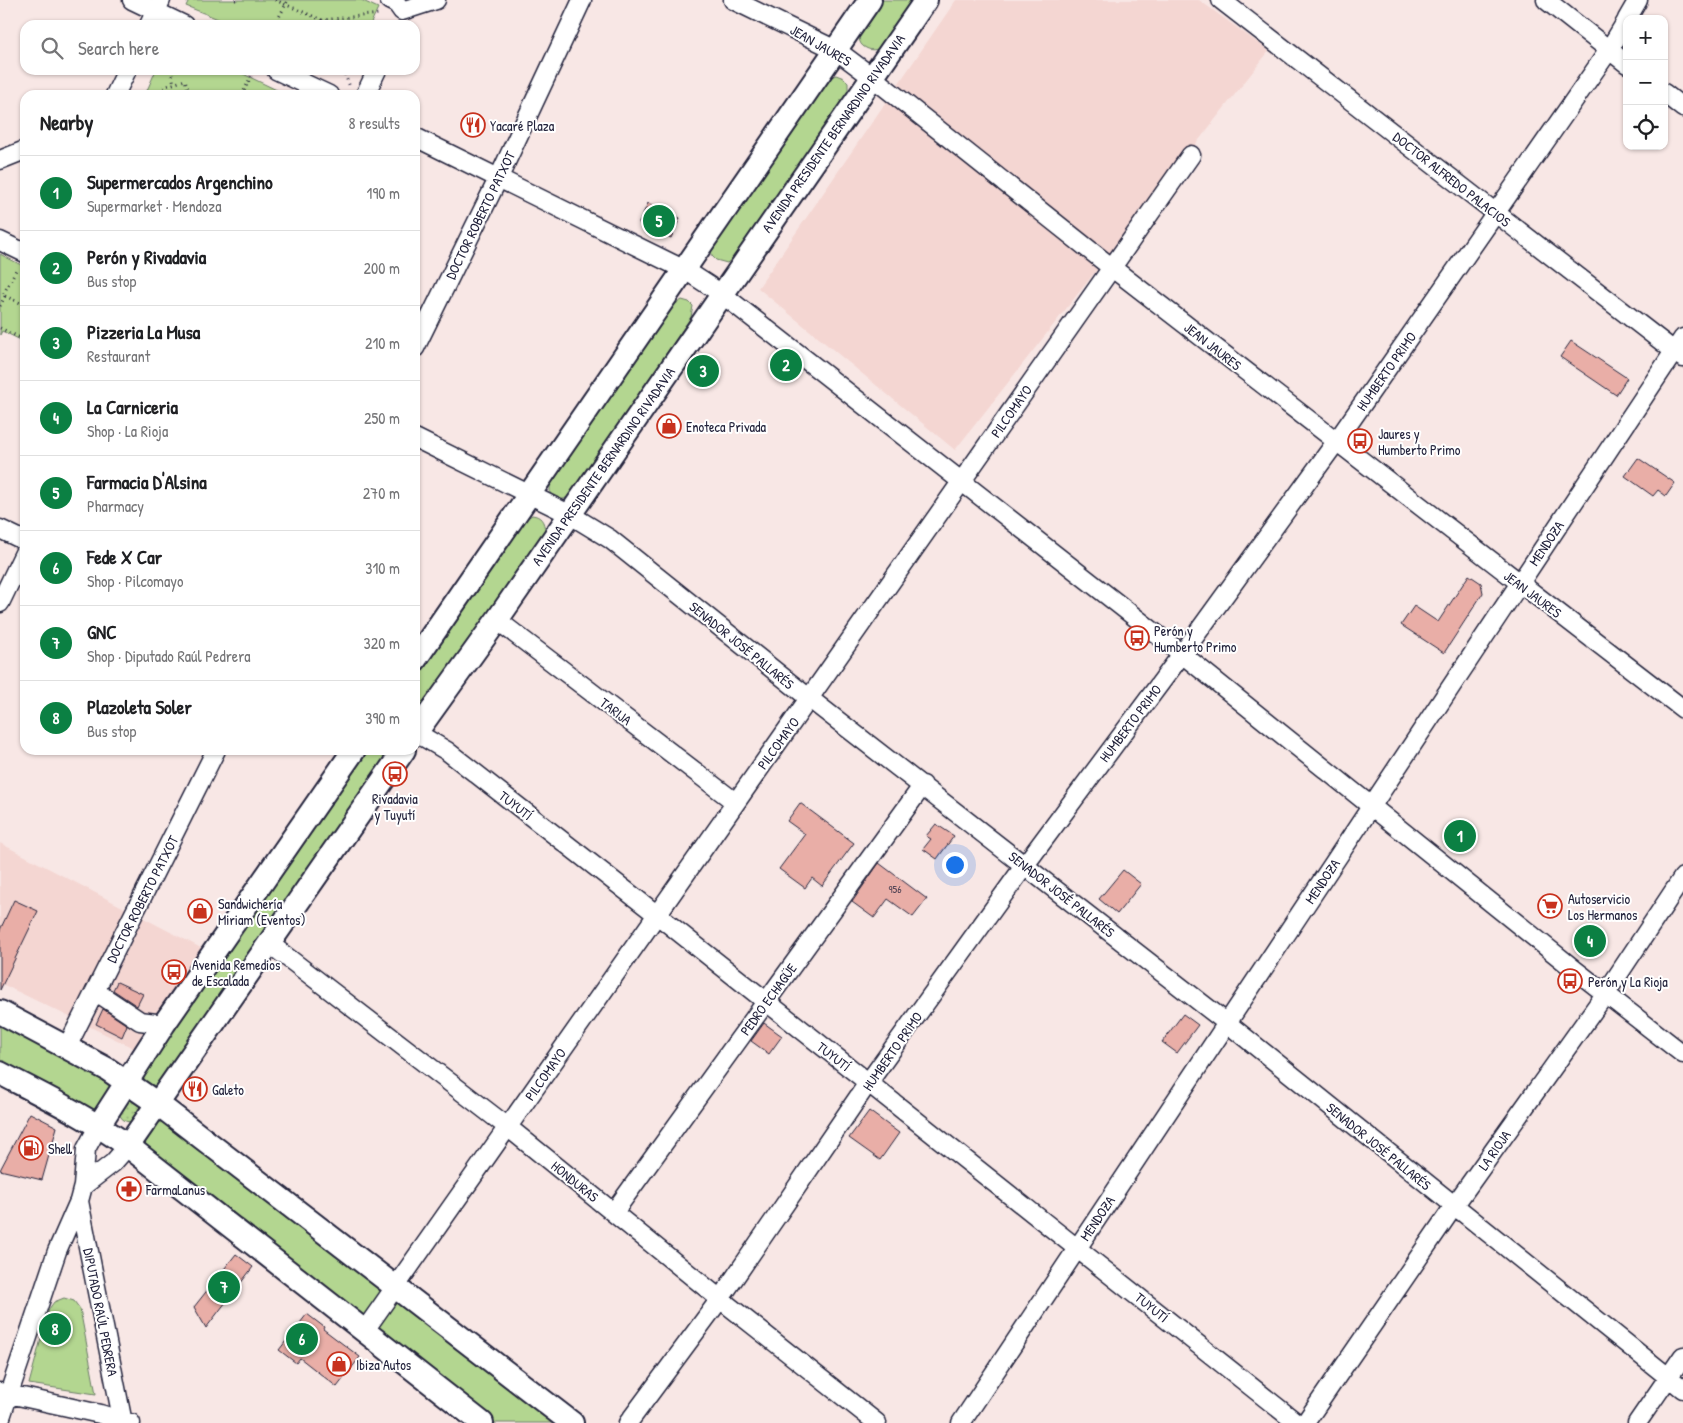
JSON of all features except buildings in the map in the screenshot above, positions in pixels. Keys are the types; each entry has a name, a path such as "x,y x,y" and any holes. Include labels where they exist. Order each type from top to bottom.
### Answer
{"main road":[{"path":"420,653 870,0"},
{"name":"AVENIDA PRESIDENTE BERNARDINO RIVADAVIA","path":"420,727 497,620 926,0"},
{"name":"AVENIDA PRESIDENTE BERNARDINO RIVADAVIA","path":"99,1125 164,1024 351,755"},
{"name":"AVENIDA PRESIDENTE BERNARDINO RIVADAVIA","path":"128,1146 401,755"},
{"path":"0,1012 126,1081 572,1423"},
{"path":"0,1073 99,1125 128,1146 482,1423"}],"street":[{"path":"132,0 173,20"},
{"path":"397,12 436,0"},
{"name":"DOCTOR ROBERTO PATXOT","path":"420,338 499,177 582,0"},
{"name":"JEAN JAURES","path":"733,0 836,50 1111,267 1683,709"},
{"name":"DOCTOR ALFREDO PALACIOS","path":"1221,0 1497,213 1680,349"},
{"path":"1546,0 1623,61"},
{"name":"HUMBERTO PRIMO","path":"1629,15 1638,0"},
{"name":"HUMBERTO PRIMO","path":"628,1423 720,1299 868,1083 1025,865 1182,654 1336,442 1497,213 1609,50 1623,26"},
{"path":"117,90 125,75"},
{"path":"287,75 318,90"},
{"path":"367,90 375,75"},
{"path":"1668,96 1683,108"},
{"path":"420,138 685,270 722,294 1182,654 1575,970 1683,1054"},
{"path":"0,160 20,152"},
{"name":"PILCOMAYO","path":"365,1330 509,1128 656,914 810,699 1191,155"},
{"path":"0,241 20,258"},
{"name":"MENDOZA","path":"960,1423 1520,584 1680,349"},
{"name":"SENADOR JOSÉ PALLARÉS","path":"420,440 569,514 610,539 810,699 1227,1023 1683,1389"},
{"path":"0,528 20,538"},
{"path":"0,603 20,561"},
{"name":"TARIJA","path":"497,620 735,802"},
{"name":"TUYUTÍ","path":"420,740 447,751 656,914 1297,1423"},
{"name":"DOCTOR ROBERTO PATXOT","path":"67,1047 214,755"},
{"name":"PEDRO ECHAGÜE","path":"614,1212 922,785"},
{"name":"LA RIOJA","path":"1305,1423 1454,1206 1606,993 1683,877"},
{"name":"HONDURAS","path":"270,944 509,1128 877,1423"},
{"path":"96,991 140,1020 164,1024"},
{"name":"AVENIDA PRESIDENTE BERNARDINO RIVADAVIA","path":"0,1420 4,1393 20,1365 57,1251 81,1194 86,1149 99,1125"},
{"name":"AVENIDA PRESIDENTE BERNARDINO RIVADAVIA","path":"81,1194 128,1146"},
{"name":"DIPUTADO RAÚL PEDRERA","path":"81,1194 125,1422"},
{"path":"1637,1423 1683,1356"},
{"path":"4,1393 125,1422"}],"path":[{"path":"235,0 240,0"},
{"path":"275,0 322,20 397,12"},
{"path":"278,20 288,0"},
{"path":"171,75 174,84"},
{"path":"244,90 252,75"},
{"path":"344,75 351,90"},
{"path":"163,90 162,88 185,80 188,90"},
{"path":"0,306 3,295 20,261"},
{"path":"3,295 20,303"},
{"path":"0,328 20,338"}],"shaded area":[{"path":"956,0 1199,0 1269,51 955,450 758,288"},
{"path":"0,843 222,959 154,1058 0,983"}],"green space":[{"path":"189,0 361,0 378,8 372,20 221,20 186,6"},
{"path":"881,0 914,0 882,47 870,50 861,44 859,38 868,18"},
{"path":"154,75 245,75 277,90 147,90"},
{"path":"836,75 848,82 848,92 732,259 727,263 716,260 712,256 711,249 829,78"},
{"path":"0,254 20,264 20,340 2,331 0,335"},
{"path":"682,300 689,302 693,306 691,317 570,495 562,499 555,497 550,493 550,484 672,306"},
{"path":"532,515 538,517 544,524 545,531 420,712 420,673 524,520"},
{"path":"362,755 389,755 158,1085 151,1085 143,1080 145,1072"},
{"path":"0,1012 126,1081 99,1125 0,1073"},
{"path":"130,1100 138,1103 141,1111 138,1119 130,1122 122,1119 119,1111 122,1103"},
{"path":"158,1104 572,1423 482,1423 128,1146"},
{"path":"64,1298 74,1301 80,1309 96,1394 29,1384 49,1309 54,1302"}],"place":[{"name":"Yacaré Plaza","path":"473,125"},
{"name":"Farmacia D'Alsina","path":"659,221"},
{"name":"Perón y Rivadavia","path":"786,365"},
{"name":"Pizzeria La Musa","path":"703,371"},
{"name":"Enoteca Privada","path":"669,426"},
{"name":"Jaures y Humberto Primo","path":"1360,441"},
{"name":"Perón y Humberto Primo","path":"1137,638"},
{"name":"Rivadavia y Tuyutí","path":"395,774"},
{"name":"Supermercados Argenchino","path":"1460,836"},
{"name":"Autoservicio Los Hermanos","path":"1550,906"},
{"name":"Sandwichería Miriam (Eventos)","path":"200,911"},
{"name":"La Carniceria","path":"1590,941"},
{"name":"Avenida Remedios de Escalada","path":"174,972"},
{"name":"Perón y La Rioja","path":"1570,981"},
{"name":"Galeto","path":"195,1089"},
{"name":"Shell","path":"31,1148"},
{"name":"FarmaLanus","path":"129,1189"},
{"name":"GNC","path":"224,1287"},
{"name":"Plazoleta Soler","path":"55,1329"},
{"name":"Fede X Car","path":"302,1339"},
{"name":"Ibiza Autos","path":"339,1364"}]}
